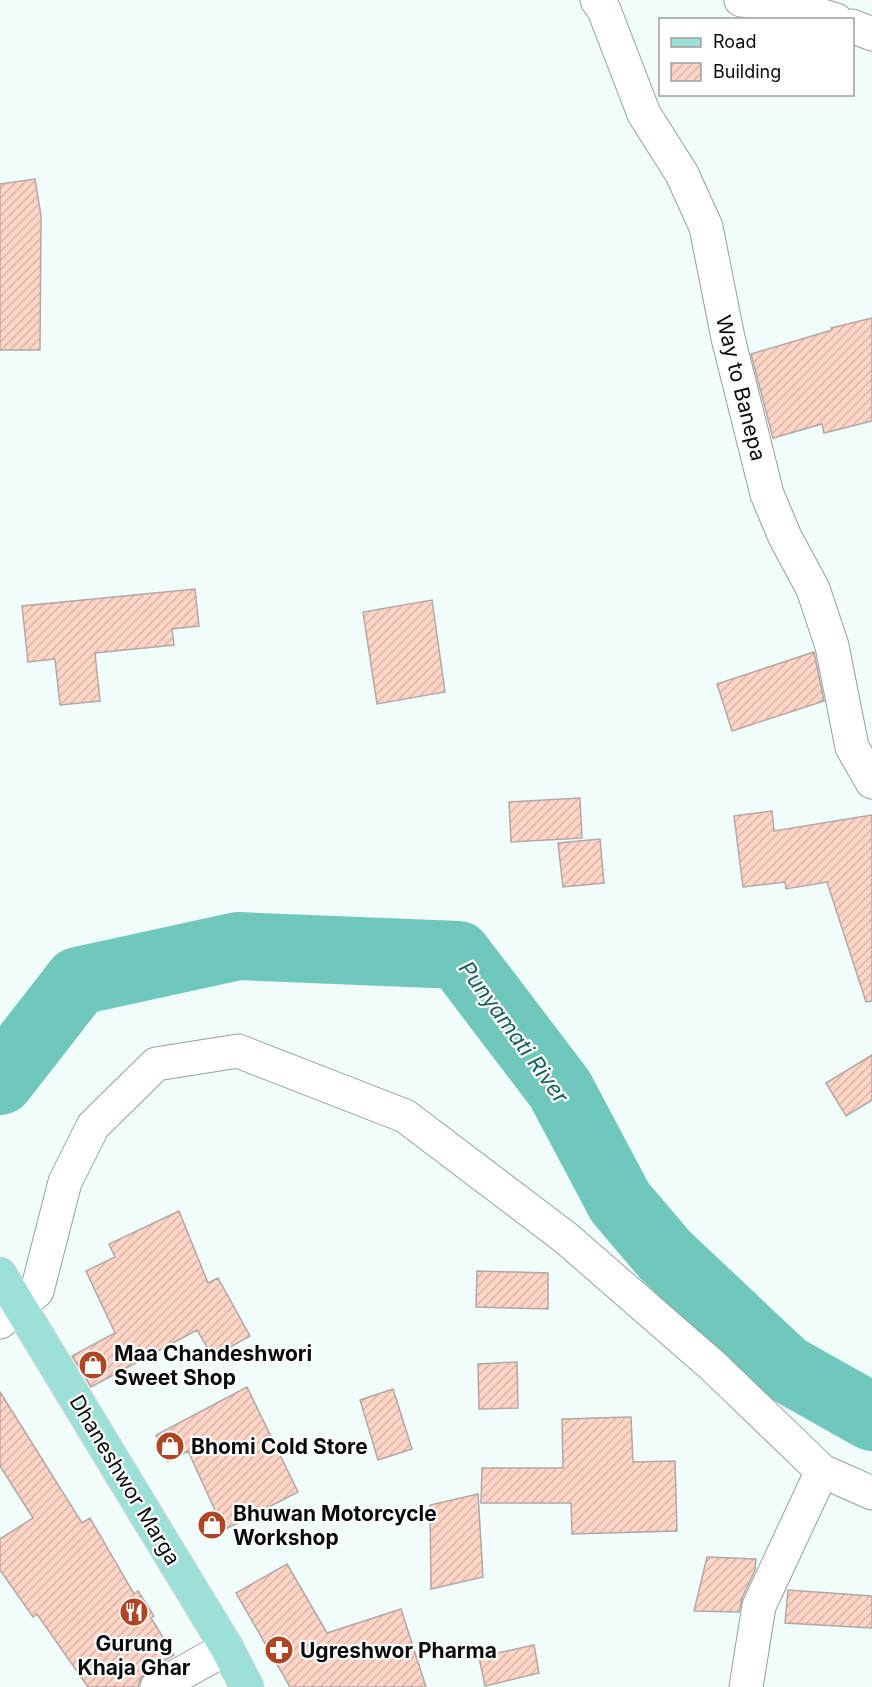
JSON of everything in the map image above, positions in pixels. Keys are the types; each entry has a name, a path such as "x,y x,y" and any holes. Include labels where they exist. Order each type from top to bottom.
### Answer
{"main road":[{"name":"Dhaneshwor Marga","path":"0,1274 10,1314 227,1648 247,1687"}],"street":[{"name":"Way to Banepa","path":"597,0 604,10 644,114 682,174 706,227 726,328 767,494 785,537 813,589 832,646 852,747 872,782"},
{"path":"741,0 787,5 829,18"},
{"path":"854,27 872,34"},
{"path":"10,1314 37,1291 65,1182 93,1125 156,1064 238,1052 405,1116 566,1238 713,1366 822,1471 872,1493"},
{"path":"746,1687 759,1606 822,1471"},
{"path":"156,1687 227,1648"}],"building":[{"path":"35,179 41,216 40,350 0,350 0,184"},
{"path":"872,318 872,421 824,433 822,424 773,438 751,354 832,330 831,328"},
{"path":"195,589 199,626 172,629 174,645 95,653 100,701 60,705 55,659 28,662 22,606"},
{"path":"432,600 445,692 377,704 363,612"},
{"path":"814,652 824,701 732,731 717,684"},
{"path":"580,798 582,838 511,842 509,802"},
{"path":"772,811 774,831 872,815 872,1001 866,1002 827,882 786,889 785,882 743,887 734,816"},
{"path":"600,839 604,883 563,887 558,843"},
{"path":"872,1055 872,1100 846,1116 826,1083"},
{"path":"179,1211 208,1283 218,1278 250,1336 213,1357 197,1330 91,1387 72,1356 115,1333 86,1271 115,1257 109,1244"},
{"path":"477,1271 548,1273 548,1309 476,1307"},
{"path":"517,1362 518,1408 479,1409 478,1364"},
{"path":"247,1387 298,1492 224,1530 188,1451 168,1461 156,1435"},
{"path":"393,1389 412,1449 378,1460 360,1400"},
{"path":"0,1392 82,1523 90,1518 134,1594 138,1591 154,1616 151,1618 174,1655 147,1671 138,1687 88,1687 37,1614 33,1617 0,1570 0,1539 33,1518 0,1466"},
{"path":"631,1417 633,1462 675,1461 677,1531 572,1534 571,1503 481,1503 482,1468 563,1468 562,1419"},
{"path":"478,1494 483,1577 431,1589 430,1505"},
{"path":"707,1557 756,1559 755,1570 742,1598 739,1612 694,1611"},
{"path":"287,1564 327,1633 401,1609 426,1687 290,1687 236,1593"},
{"path":"788,1590 872,1596 872,1628 785,1623"},
{"path":"534,1645 539,1673 485,1686 479,1657"}],"waterway":[{"name":"Punyamati River","path":"0,1081 78,981 238,946 458,955 560,1089 620,1202 665,1255 785,1368 872,1417"}],"place":[{"name":"Maa Chandeshwori Sweet Shop","path":"93,1365"},
{"name":"Bhomi Cold Store","path":"170,1446"},
{"name":"Bhuwan Motorcycle Workshop","path":"212,1525"},
{"name":"Gurung Khaja Ghar","path":"134,1612"},
{"name":"Ugreshwor Pharma","path":"279,1650"}]}
